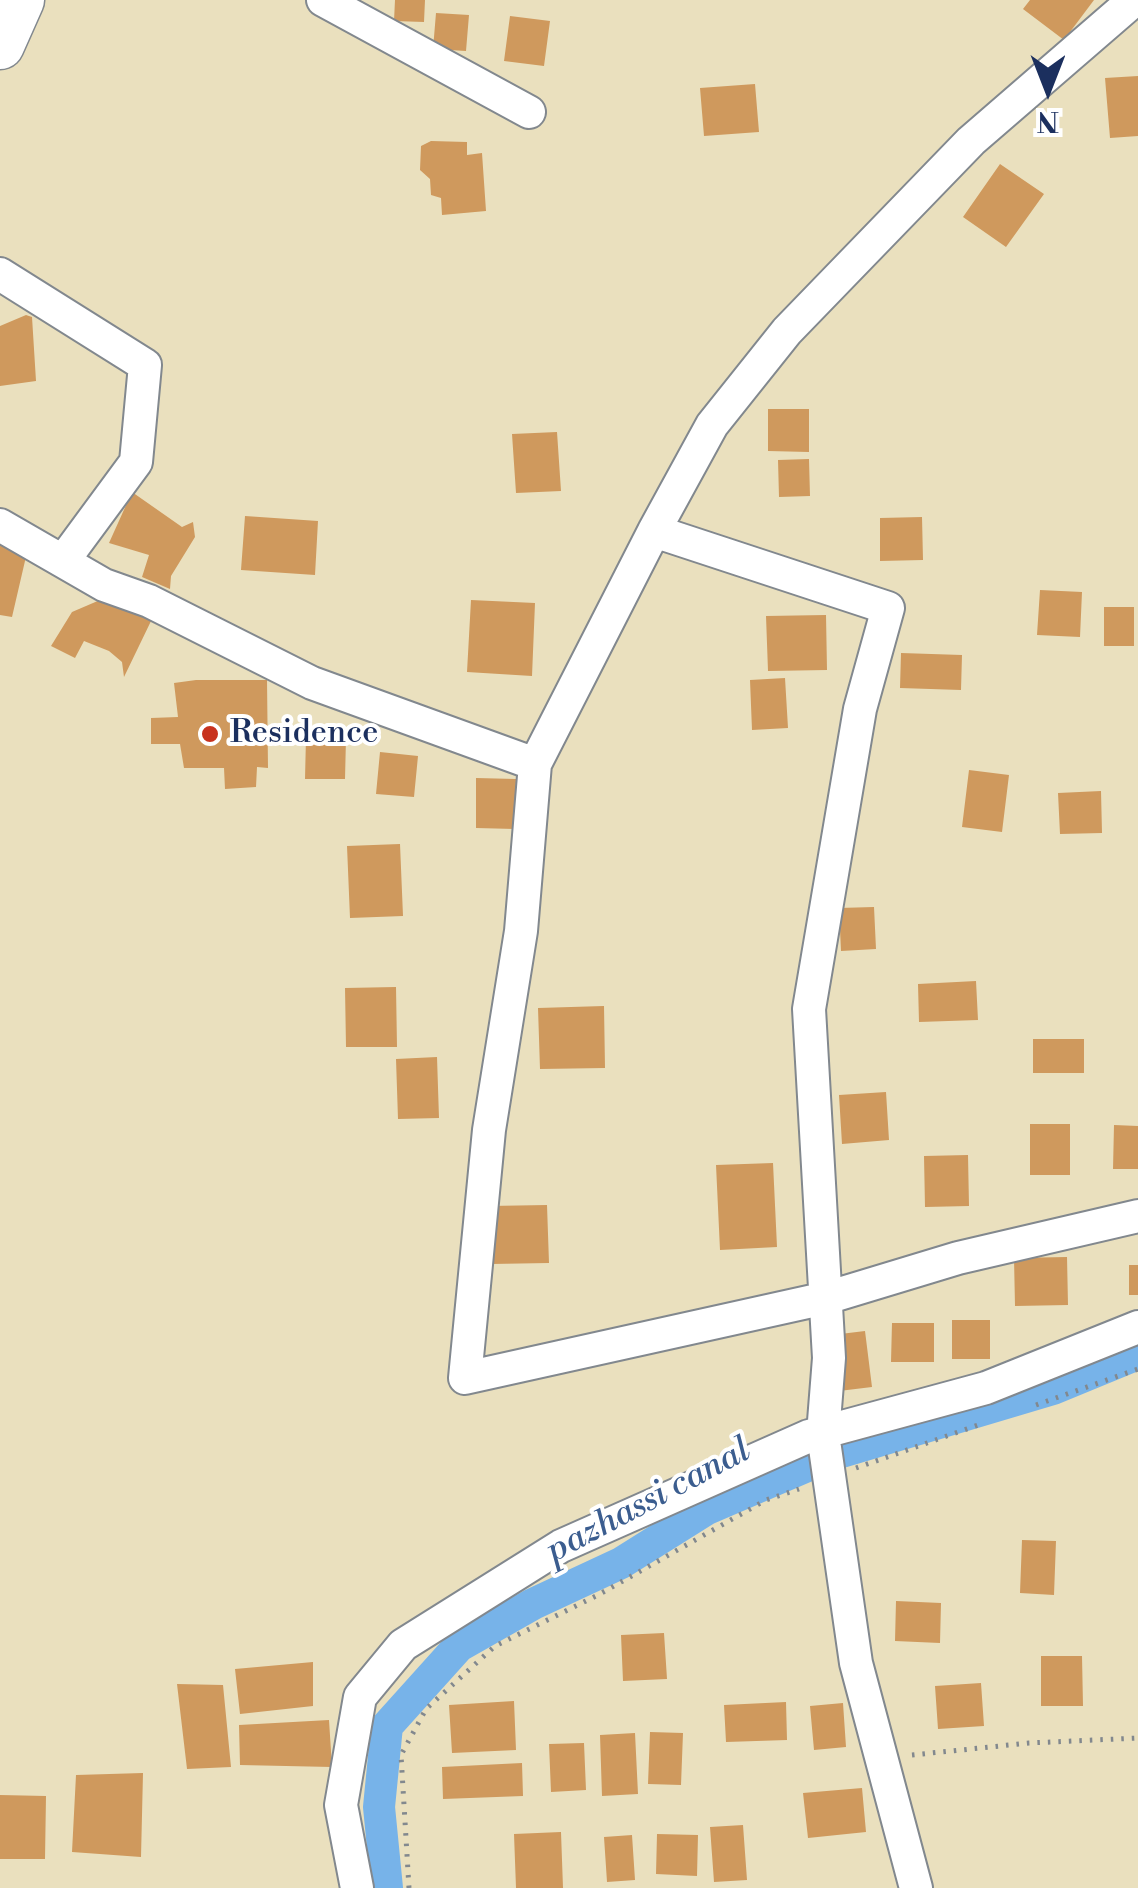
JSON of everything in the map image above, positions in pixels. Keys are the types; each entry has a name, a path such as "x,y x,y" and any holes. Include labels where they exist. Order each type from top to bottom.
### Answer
{"main road":[{"path":"0,46 20,0"}],"street":[{"path":"324,0 529,112"},
{"path":"1134,0 971,142 788,331 712,425 534,764 521,932 489,1130 465,1378 826,1298 958,1258 1138,1216"},
{"path":"0,274 144,365 136,462 63,562"},
{"path":"0,525 63,562 312,683 534,764"},
{"path":"654,532 888,608 857,726 809,1010 829,1358 823,1433 856,1663 916,1888"},
{"path":"357,1888 341,1806 360,1696 403,1645 561,1546 823,1433 986,1388 1138,1328"}],"path":[{"path":"1031,1406 1138,1369"},
{"path":"408,1888 401,1755 426,1708 495,1646 598,1595 766,1500 828,1473 996,1419"},
{"path":"881,1758 1029,1742 1138,1738"}],"building":[{"path":"395,0 425,0 424,22 394,21"},
{"path":"1030,0 1094,0 1064,40 1023,9"},
{"path":"436,13 469,15 466,51 433,49"},
{"path":"510,16 550,21 544,66 504,61"},
{"path":"1138,76 1138,136 1110,138 1105,78"},
{"path":"755,84 759,132 704,136 700,88"},
{"path":"431,141 467,142 467,155 482,153 486,211 442,215 441,198 431,195 430,179 420,170 421,146"},
{"path":"1000,164 1044,194 1006,247 963,217"},
{"path":"26,315 32,317 36,381 0,386 0,326"},
{"path":"768,409 809,409 809,452 768,451"},
{"path":"557,432 561,491 516,493 512,434"},
{"path":"809,459 810,496 779,497 778,460"},
{"path":"132,492 182,527 193,522 195,537 171,576 170,589 142,577 149,555 109,543"},
{"path":"245,516 318,521 315,575 241,570"},
{"path":"922,517 923,560 880,561 880,518"},
{"path":"0,543 28,548 12,617 0,615"},
{"path":"1040,590 1082,592 1080,637 1037,635"},
{"path":"107,597 152,619 124,677 122,662 109,651 84,641 75,658 51,646 72,612"},
{"path":"471,600 535,603 532,676 467,672"},
{"path":"1104,607 1134,607 1134,646 1104,646"},
{"path":"826,615 827,670 768,671 766,616"},
{"path":"901,653 962,655 961,690 900,688"},
{"path":"785,678 788,728 752,730 750,680"},
{"name":"Residence","path":"267,680 268,768 257,767 256,787 225,789 224,768 184,768 180,744 151,744 151,718 178,717 174,683"},
{"path":"306,737 346,738 345,779 305,779"},
{"path":"380,752 418,756 414,797 376,794"},
{"path":"969,770 1009,775 1002,832 962,827"},
{"path":"476,778 516,779 515,829 476,828"},
{"path":"1101,791 1102,833 1060,834 1058,793"},
{"path":"400,844 403,916 350,918 347,846"},
{"path":"874,907 876,949 841,951 839,908"},
{"path":"976,981 978,1020 919,1022 918,984"},
{"path":"396,987 397,1047 346,1047 345,988"},
{"path":"604,1006 605,1068 540,1069 538,1008"},
{"path":"1033,1039 1084,1039 1084,1073 1033,1073"},
{"path":"437,1057 439,1118 398,1119 396,1059"},
{"path":"886,1092 889,1140 842,1144 839,1095"},
{"path":"1030,1124 1070,1124 1070,1175 1030,1175"},
{"path":"1114,1125 1138,1126 1138,1169 1113,1169"},
{"path":"968,1155 969,1206 925,1207 924,1156"},
{"path":"773,1163 777,1247 720,1250 716,1165"},
{"path":"547,1205 549,1263 491,1264 489,1206"},
{"path":"1067,1257 1068,1305 1015,1306 1014,1258"},
{"path":"1129,1265 1138,1265 1138,1295 1129,1295"},
{"path":"952,1320 990,1320 990,1359 952,1359"},
{"path":"892,1323 934,1323 934,1362 891,1362"},
{"path":"865,1331 872,1387 839,1391 832,1335"},
{"path":"1022,1540 1056,1541 1054,1595 1020,1593"},
{"path":"896,1601 941,1603 940,1643 895,1641"},
{"path":"664,1633 667,1679 623,1681 621,1635"},
{"path":"1041,1656 1082,1656 1083,1706 1041,1706"},
{"path":"313,1662 313,1706 240,1714 235,1669"},
{"path":"981,1683 984,1726 938,1729 935,1686"},
{"path":"177,1684 223,1685 231,1767 187,1769"},
{"path":"514,1701 516,1750 452,1753 449,1705"},
{"path":"786,1702 787,1740 726,1742 724,1705"},
{"path":"843,1703 846,1747 814,1750 810,1706"},
{"path":"329,1720 332,1767 240,1765 239,1725"},
{"path":"650,1732 683,1733 681,1785 648,1784"},
{"path":"635,1733 638,1794 602,1796 600,1735"},
{"path":"584,1743 586,1790 551,1792 549,1744"},
{"path":"522,1763 523,1796 443,1799 442,1767"},
{"path":"143,1773 141,1857 72,1852 76,1775"},
{"path":"862,1788 866,1832 808,1838 803,1793"},
{"path":"0,1795 46,1796 45,1859 0,1859"},
{"path":"743,1825 747,1880 714,1882 710,1827"},
{"path":"561,1832 563,1888 516,1888 514,1834"},
{"path":"657,1834 698,1835 697,1876 656,1874"},
{"path":"632,1835 635,1880 607,1882 604,1837"}],"waterway":[{"name":"pazhassi canal","path":"387,1888 379,1807 387,1726 459,1646 533,1604 621,1563 707,1509 835,1454 1053,1389 1138,1354"}],"place":[{"name":"Residence","path":"210,734"}]}
